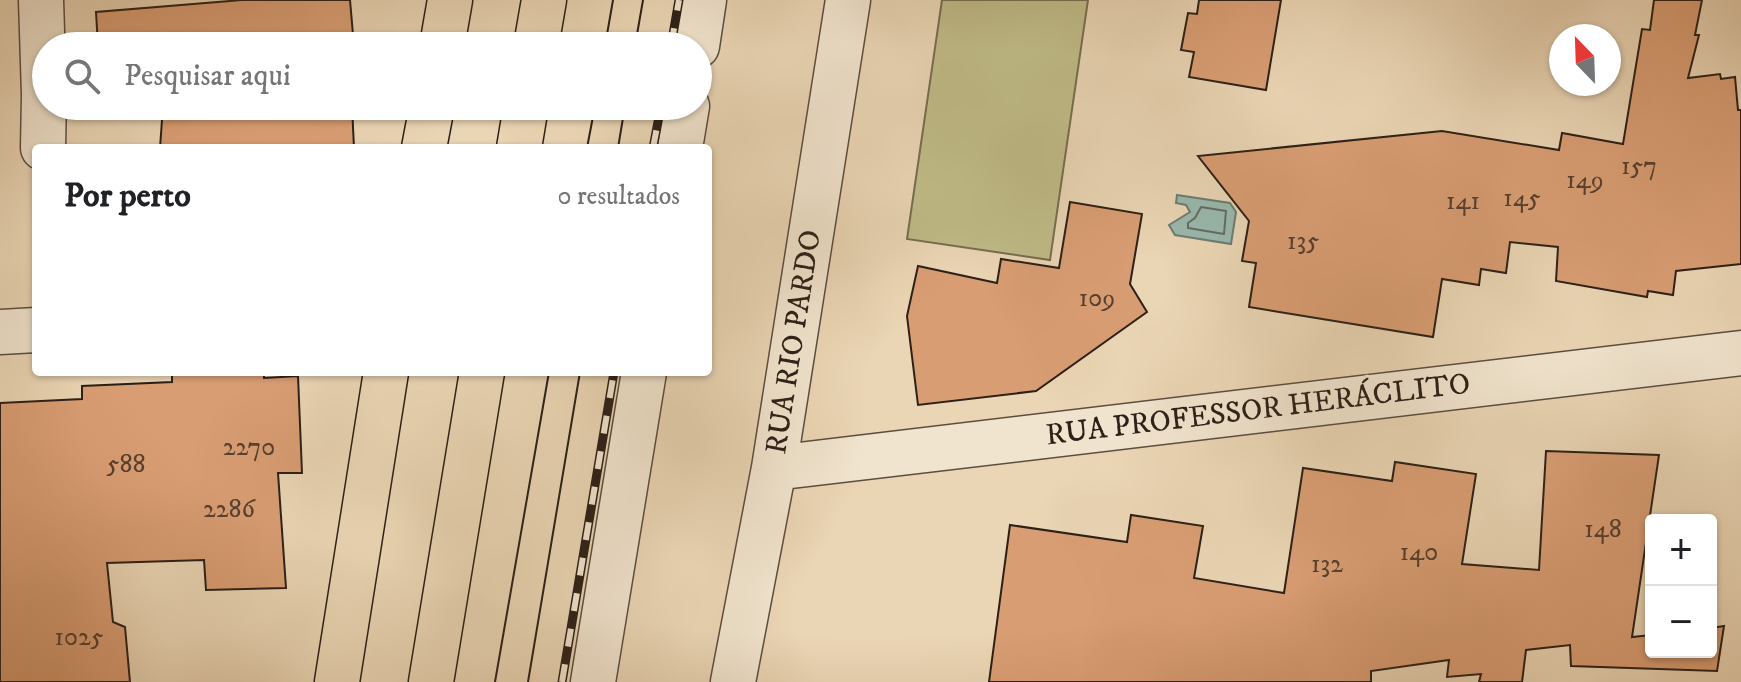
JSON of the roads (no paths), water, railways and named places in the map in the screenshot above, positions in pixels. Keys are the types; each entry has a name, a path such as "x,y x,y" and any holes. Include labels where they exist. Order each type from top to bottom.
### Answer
{"highway":[{"path":"444,32 450,0"},
{"path":"538,32 544,0"},
{"path":"425,144 429,120"},
{"path":"520,144 524,120"},
{"path":"337,682 385,376"},
{"path":"431,682 481,376"}],"street":[{"path":"41,0 42,32"},
{"path":"699,32 704,0"},
{"name":"RUA RIO PARDO","path":"733,682 774,468 848,0"},
{"path":"43,144 44,120"},
{"path":"681,144 685,120"},
{"path":"0,332 32,330"},
{"name":"RUA PROFESSOR HERÁCLITO","path":"774,468 1741,353"},
{"path":"593,682 643,376"}],"water":[{"path":"1177,195 1230,203 1236,212 1231,244 1175,235 1169,225 1190,212 1186,205 1176,203"}],"tram line":[{"path":"607,32 613,0"},
{"path":"637,32 643,0"},
{"path":"588,144 592,120"},
{"path":"619,144 623,120"},
{"path":"495,682 548,376"},
{"path":"528,682 579,376"}],"railway":[{"path":"673,32 679,0"},
{"path":"654,144 658,120"},
{"path":"562,682 613,376"}]}
